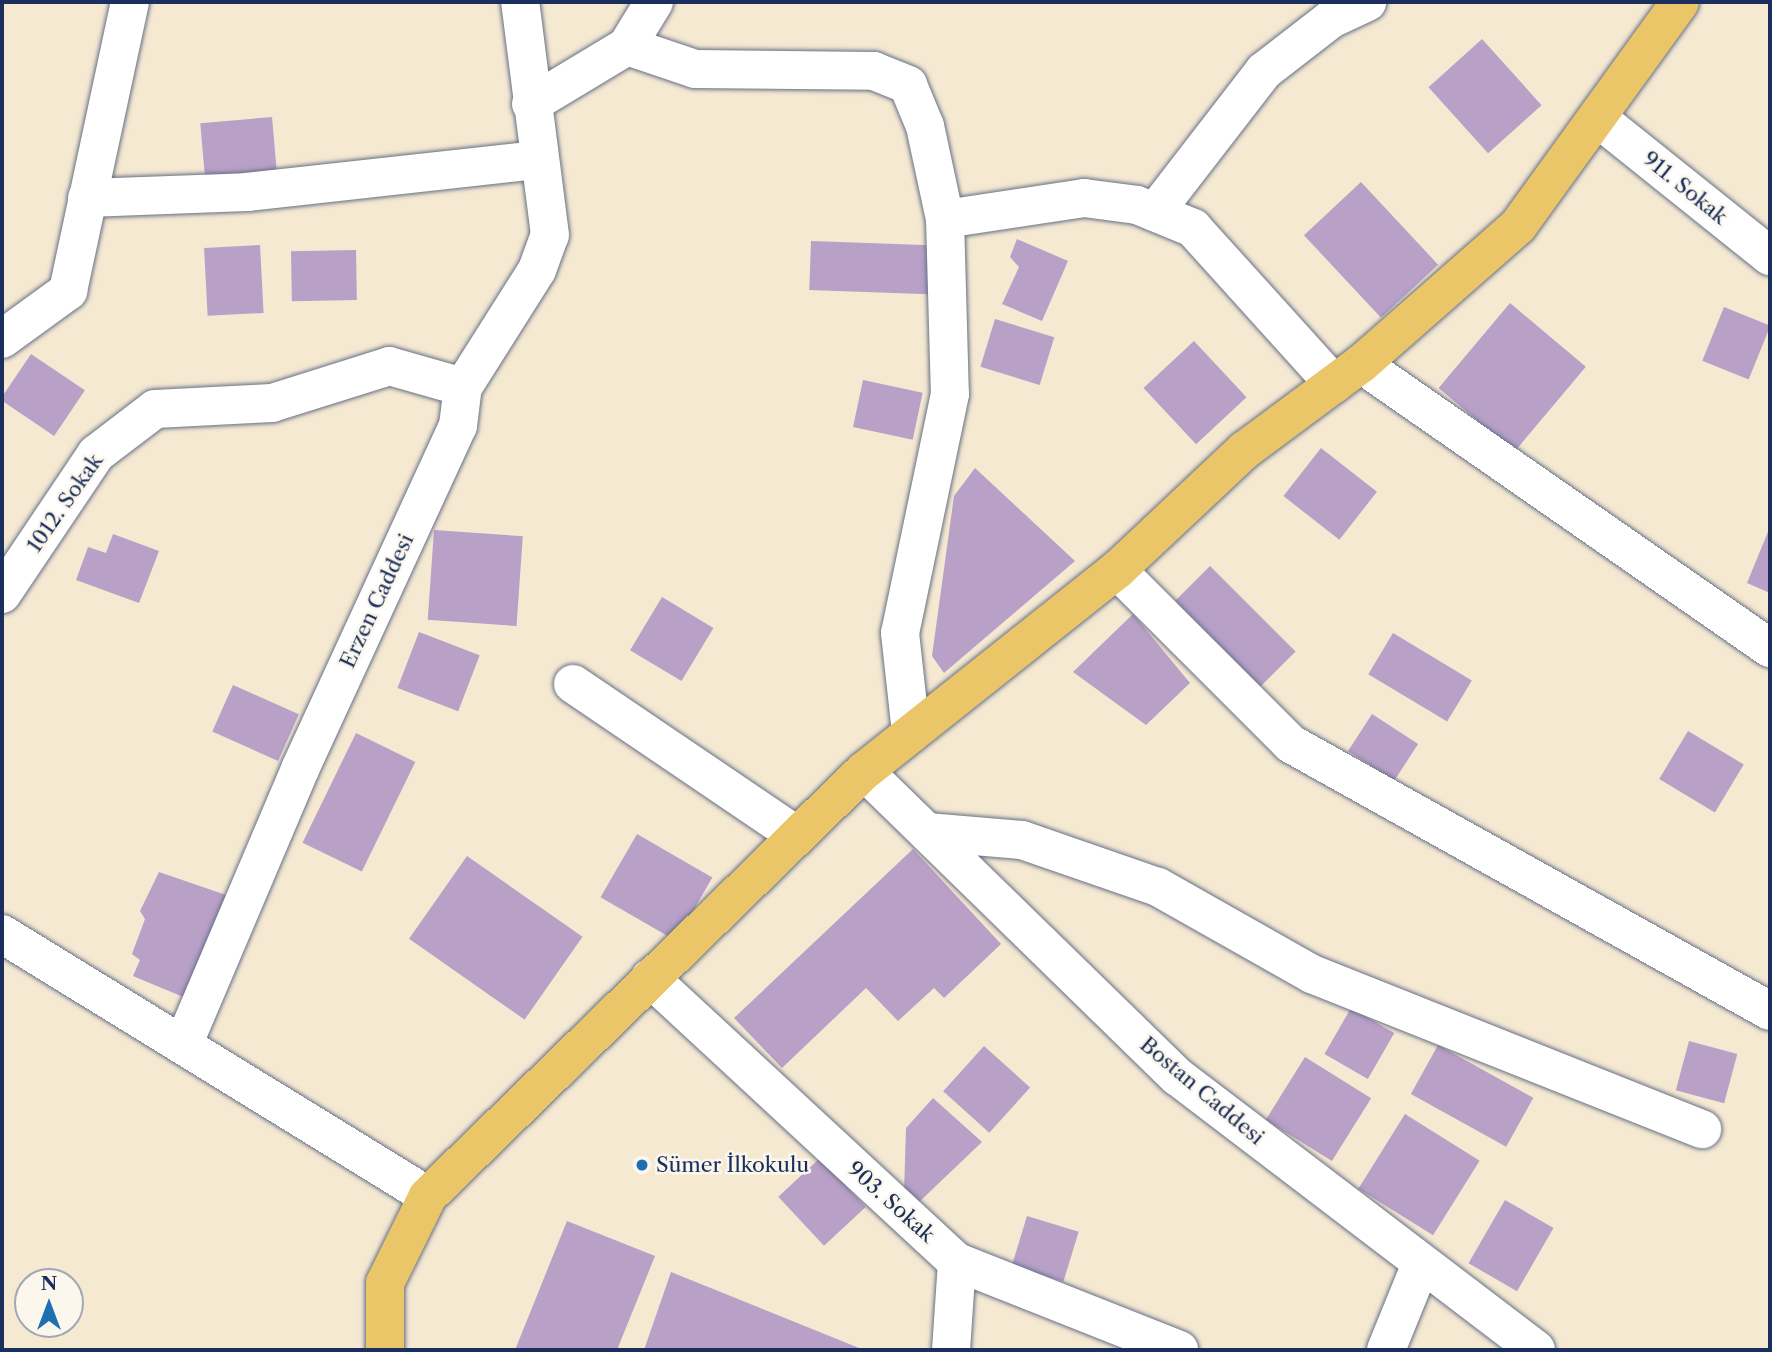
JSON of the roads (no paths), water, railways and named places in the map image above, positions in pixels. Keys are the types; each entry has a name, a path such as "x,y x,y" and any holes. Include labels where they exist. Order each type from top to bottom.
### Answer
{"main road":[{"path":"385,1350 385,1283 429,1196 864,771 1117,570 1245,450 1347,374 1518,226 1600,120 1680,2"}],"street":[{"path":"2,339 68,291 130,2"},
{"name":"Erzen Caddesi","path":"183,1045 300,769 458,426 463,387 537,270 550,235 538,160 520,2"},
{"path":"531,104 627,46 654,2"},
{"path":"1155,212 1264,71 1331,19 1367,2"},
{"path":"627,46 695,69 874,71 908,85 925,125 945,219 950,394 900,633 911,733"},
{"name":"911. Sokak","path":"1600,120 1770,256"},
{"path":"87,198 247,192 538,160"},
{"path":"945,219 1084,198 1155,212 1193,228 1347,374 1770,648"},
{"name":"1012. Sokak","path":"2,594 96,454 155,409 272,403 389,366 463,387"},
{"path":"1117,570 1290,744 1770,1011"},
{"path":"573,684 796,835"},
{"name":"Bostan Caddesi","path":"864,771 1178,1077 1536,1350"},
{"path":"927,832 1022,840 1158,887 1312,974 1702,1129"},
{"path":"2,934 429,1196"},
{"name":"903. Sokak","path":"650,978 957,1262 1179,1350"},
{"path":"951,1350 957,1262"},
{"path":"1386,1350 1421,1264"}],"place":[{"name":"Sümer İlkokulu","path":"642,1165"}]}
